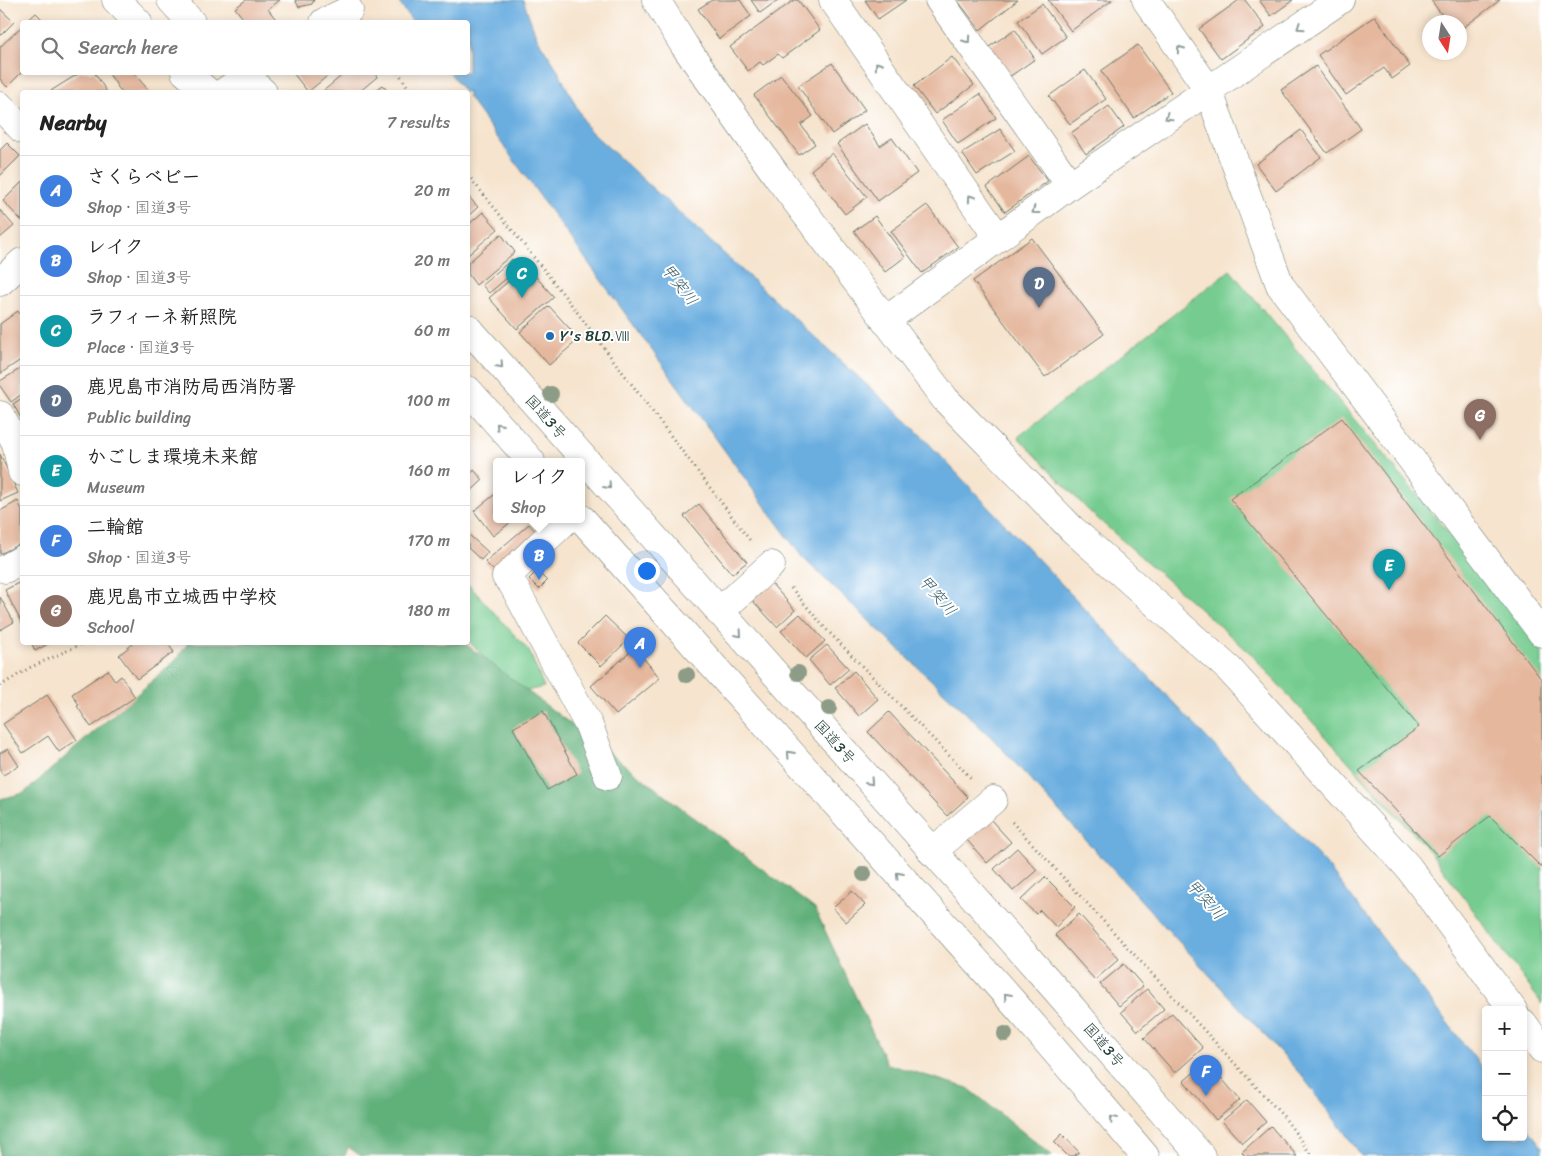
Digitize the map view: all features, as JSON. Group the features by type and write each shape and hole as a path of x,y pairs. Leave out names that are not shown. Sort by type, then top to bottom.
{"main road":[{"path":"116,0 136,20"},
{"path":"171,0 190,20"},
{"path":"656,0 684,45 776,176 945,399 1072,529 1229,669 1408,867 1510,1006"},
{"path":"833,0 998,238"},
{"path":"939,0 1070,185"},
{"path":"1146,0 1208,89 1280,285 1542,633"},
{"path":"885,321 1070,185 1340,0"},
{"path":"328,20 349,10"},
{"path":"188,75 206,90"},
{"path":"228,90 251,79"},
{"path":"0,106 20,128"},
{"path":"0,282 20,264"},
{"name":"国道3号","path":"470,330 583,458"},
{"path":"470,392 528,458"},
{"path":"0,415 16,444 20,463"},
{"name":"国道3号","path":"585,460 1050,983 1201,1156"},
{"path":"585,522 1019,1009 1145,1156"},
{"path":"563,523 506,577 512,583 589,726 608,776"},
{"path":"719,612 771,565"},
{"path":"932,852 993,800"},
{"path":"1527,1028 1542,1049"}],"path":[{"path":"400,75 410,90"},
{"path":"470,178 564,295 713,492 771,565 824,627 993,800 1284,1118 1312,1156"},
{"path":"0,686 30,668 80,645"}],"green space":[{"path":"1230,270 1542,645 1542,1004 1432,854 1250,653 1088,510 1018,437"},
{"path":"470,586 529,651 544,687 517,693 470,642"},
{"path":"187,645 467,645 815,909 887,1064 968,1088 1053,1156 361,1156 348,1147 345,1156 0,1156 0,799 24,793 176,660"}],"water":[{"name":"甲突川","path":"397,0 523,0 537,38 556,67 588,129 915,429 1325,863 1482,1068 1482,1141 1527,1141 1527,1127 1542,1147 1542,1156 1362,1156 1302,1076 994,740 802,557 470,100 470,90 463,90 451,75 470,75 470,20 412,20"}],"building":[{"path":"246,0 280,0 268,9 276,20 244,20 235,8"},
{"path":"295,0 314,0 312,4 299,7"},
{"path":"712,0 740,0 751,16 719,39 698,9"},
{"path":"751,0 778,0 760,13"},
{"path":"794,0 798,0 820,30 782,58 778,54 763,65 760,62 748,71 730,47"},
{"path":"865,0 906,0 878,19"},
{"path":"1018,0 980,30 958,1"},
{"path":"1048,0 1112,0 1071,31"},
{"path":"1239,0 1245,0 1265,27 1221,59 1199,29"},
{"path":"1259,0 1293,0 1271,16"},
{"path":"1431,0 1500,0 1467,25 1467,15 1442,15"},
{"path":"1042,4 1066,37 1042,54 1018,21"},
{"path":"0,9 14,22 0,36"},
{"path":"36,13 43,20 28,20"},
{"path":"1375,16 1410,66 1392,79 1384,68 1346,95 1318,55"},
{"path":"20,28 20,74 7,87 0,79 0,47"},
{"path":"1015,29 1035,59 1009,77 989,47"},
{"path":"1138,45 1171,92 1134,118 1101,71"},
{"path":"952,57 974,85 935,114 914,86"},
{"path":"832,63 865,110 832,134 798,86"},
{"path":"1316,66 1361,129 1327,153 1281,90"},
{"path":"1085,70 1106,99 1070,124 1049,96"},
{"path":"76,75 96,75 106,90 52,90"},
{"path":"110,75 136,75 148,90 120,90"},
{"path":"295,75 328,75 310,90 306,90"},
{"path":"342,75 376,75 377,77 361,90 324,90"},
{"path":"781,75 813,116 801,125 815,144 799,155 754,95"},
{"path":"382,85 387,90 376,90"},
{"path":"980,94 996,118 958,144 942,120"},
{"path":"1109,106 1124,127 1086,154 1071,133"},
{"path":"865,124 880,146 892,138 917,173 878,201 837,144"},
{"path":"1000,129 1015,151 977,175 962,153"},
{"path":"1301,130 1321,157 1276,191 1256,164"},
{"path":"7,143 20,156 0,176 0,150"},
{"path":"832,153 867,197 845,214 811,170"},
{"path":"1029,156 1048,181 1005,212 987,187"},
{"path":"20,184 20,219 3,201"},
{"path":"470,198 478,207 470,214"},
{"path":"927,205 958,247 922,273 891,231"},
{"path":"0,210 14,226 0,238"},
{"path":"483,212 498,229 470,253 470,223"},
{"path":"875,216 905,257 885,272 854,231"},
{"path":"501,234 515,252 476,285 470,277 470,261"},
{"path":"1032,238 1104,334 1045,377 973,281"},
{"path":"512,259 520,267 489,293 482,285"},
{"path":"526,266 554,297 517,329 489,298"},
{"name":"Y's BLD.Ⅷ","path":"549,306 579,339 549,365 520,332"},
{"path":"18,311 20,314 20,360 0,374 0,324"},
{"path":"20,369 20,395 11,402 0,386 0,381"},
{"path":"20,399 20,416 13,404"},
{"path":"1342,418 1542,680 1542,868 1490,816 1438,856 1359,771 1419,727 1230,499"},
{"path":"0,454 18,493 0,501"},
{"path":"474,470 483,480 470,492 470,475"},
{"path":"493,496 493,523 510,523 493,536 474,511"},
{"path":"18,501 20,506 20,544 0,554 0,511"},
{"path":"699,504 747,562 732,574 684,516"},
{"path":"529,524 538,534 494,571 485,562"},
{"path":"470,536 488,552 481,560 470,550"},
{"path":"537,571 547,581 539,589 529,579"},
{"path":"20,582 20,620 5,590"},
{"path":"771,583 795,610 777,627 752,600"},
{"path":"0,597 14,622 0,630"},
{"path":"800,614 825,641 806,658 781,631"},
{"path":"605,616 629,639 601,666 578,643"},
{"path":"32,645 46,645 35,651"},
{"path":"131,645 168,645 174,652 137,679 119,655"},
{"path":"827,645 849,669 830,685 809,660"},
{"path":"635,648 660,678 616,715 591,686"},
{"path":"108,670 115,681 121,676 135,697 91,727 77,706 79,705 72,694"},
{"path":"854,671 878,699 859,716 835,688"},
{"path":"47,695 77,740 59,752 48,736 23,753 3,724"},
{"path":"543,711 577,774 547,790 513,728"},
{"path":"889,712 968,797 947,816 868,732"},
{"path":"8,749 19,766 3,775 0,771 0,753"},
{"path":"991,820 1011,842 987,863 967,840"},
{"path":"1017,848 1037,870 1013,891 994,869"},
{"path":"1045,877 1075,907 1056,927 1040,910 1036,914 1021,900"},
{"path":"852,891 865,905 846,922 833,908"},
{"path":"1079,914 1119,959 1095,980 1055,935"},
{"path":"1124,964 1143,986 1119,1006 1100,984"},
{"path":"1147,989 1164,1009 1138,1031 1121,1012"},
{"path":"1172,1013 1203,1048 1175,1073 1144,1038"},
{"path":"1207,1061 1240,1100 1216,1120 1184,1081"},
{"path":"1247,1100 1266,1122 1242,1143 1222,1121"},
{"path":"1271,1126 1297,1156 1245,1156 1242,1152"},
{"path":"1062,1134 1079,1152 1074,1156 1068,1156 1054,1142"}],"place":[{"name":"ラフィーネ新照院","path":"522,298"},
{"name":"鹿児島市消防局西消防署","path":"1039,308"},
{"name":"Y's BLD.Ⅷ","path":"550,336"},
{"name":"鹿児島市立城西中学校","path":"1480,440"},
{"name":"レイク","path":"539,580"},
{"name":"かごしま環境未来館","path":"1389,590"},
{"name":"さくらベビー","path":"640,668"},
{"name":"二輪館","path":"1206,1096"}]}
